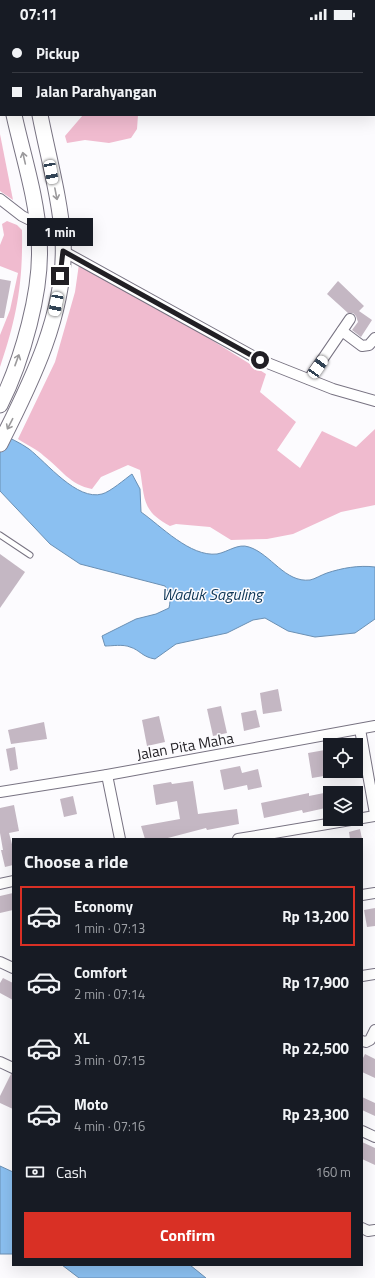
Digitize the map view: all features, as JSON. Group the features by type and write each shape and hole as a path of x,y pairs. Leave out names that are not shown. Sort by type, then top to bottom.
{"main road":[{"path":"2,401 27,332 36,296 40,241 38,224 14,116"},
{"path":"0,444 32,379 53,319 59,288 63,246 59,212 40,116"},
{"path":"40,241 63,246"}],"street":[{"path":"0,199 22,216 38,224"},
{"path":"63,246 260,360 333,388 375,401"},
{"path":"309,378 350,319"},
{"path":"342,331 362,346 369,345 375,338"},
{"name":"Jalan Pita Maha","path":"0,792 107,775 375,726"},
{"path":"244,838 375,815 360,729"},
{"path":"107,775 120,838"},
{"path":"0,884 12,881"},
{"path":"363,895 375,893"},
{"path":"1,962 12,960"},
{"path":"1,962 12,968"},
{"path":"363,976 375,974"},
{"path":"363,1041 366,1042 370,1040 375,1030"},
{"path":"0,1062 12,1068"},
{"path":"363,1131 375,1137"}],"lane":[{"path":"0,535 30,555"}],"shaded area":[{"path":"82,116 138,116 137,129 131,138 109,143 85,140 67,143 65,136"},
{"path":"0,134 13,200 0,191"},
{"path":"7,221 17,225 22,230 22,249 18,300 11,332 0,367 0,335 10,310 18,273 0,266 0,245 4,235 2,224"},
{"path":"79,264 202,334 266,374 260,392 296,422 277,450 300,468 322,431 356,447 375,429 375,505 341,512 293,534 267,539 231,540 210,527 176,524 170,526 161,521 154,515 146,504 140,470 128,465 101,477 92,489 84,487 66,476 35,449 18,439 55,362 75,292"}],"water":[{"name":"Waduk Saguling","path":"0,433 29,449 73,487 92,495 105,493 132,474 140,489 141,512 186,546 197,551 207,554 217,554 241,546 249,547 257,551 286,573 301,580 314,579 327,573 345,568 363,566 375,567 375,619 355,633 315,637 288,631 265,618 253,620 227,633 176,644 155,659 147,657 127,646 105,646 102,636 136,619 156,614 169,608 170,597 168,592 165,586 80,564 50,544 0,491"},
{"path":"0,1166 12,1172 12,1254 0,1254"},
{"path":"63,1266 191,1266 206,1278 79,1278"}],"building":[{"path":"0,279 11,281 4,318 0,318"},
{"path":"338,281 364,306 359,311 372,320 361,337 352,330 358,322 356,316 353,313 348,313 327,294"},
{"path":"0,554 25,572 0,608"},
{"path":"278,689 282,711 263,714 260,693"},
{"path":"221,706 227,733 213,736 207,709"},
{"path":"256,710 260,727 244,731 241,713"},
{"path":"159,716 165,742 147,746 142,720"},
{"path":"44,722 47,739 11,744 8,730"},
{"path":"15,747 18,769 10,771 6,749"},
{"path":"323,750 323,776 312,778 308,753"},
{"path":"240,766 242,773 258,769 262,787 248,790 247,785 224,790 220,770"},
{"path":"193,781 198,814 237,809 239,824 207,830 206,828 168,838 145,838 141,826 180,819 177,801 156,805 153,785 171,782 172,784"},
{"path":"309,793 309,796 323,793 323,809 303,813 302,810 264,818 261,803"},
{"path":"73,796 77,814 64,817 60,799"},
{"path":"14,805 19,831 9,833 12,844 12,865 5,867 1,850 3,850 0,833 0,808"},
{"path":"360,829 362,838 350,838 349,832"},
{"path":"12,893 12,910 0,913 0,896"},
{"path":"375,908 375,926 367,927 364,910"},
{"path":"3,978 12,982 12,999 0,993 0,983"},
{"path":"365,1054 375,1059 375,1078 363,1072 363,1058"},
{"path":"12,1074 12,1109 0,1103 0,1096"},
{"path":"363,1097 375,1103 375,1116 363,1110"},
{"path":"363,1142 375,1148 375,1165 363,1159"}],"route":[{"path":"60,276 63,251 260,360"}]}
